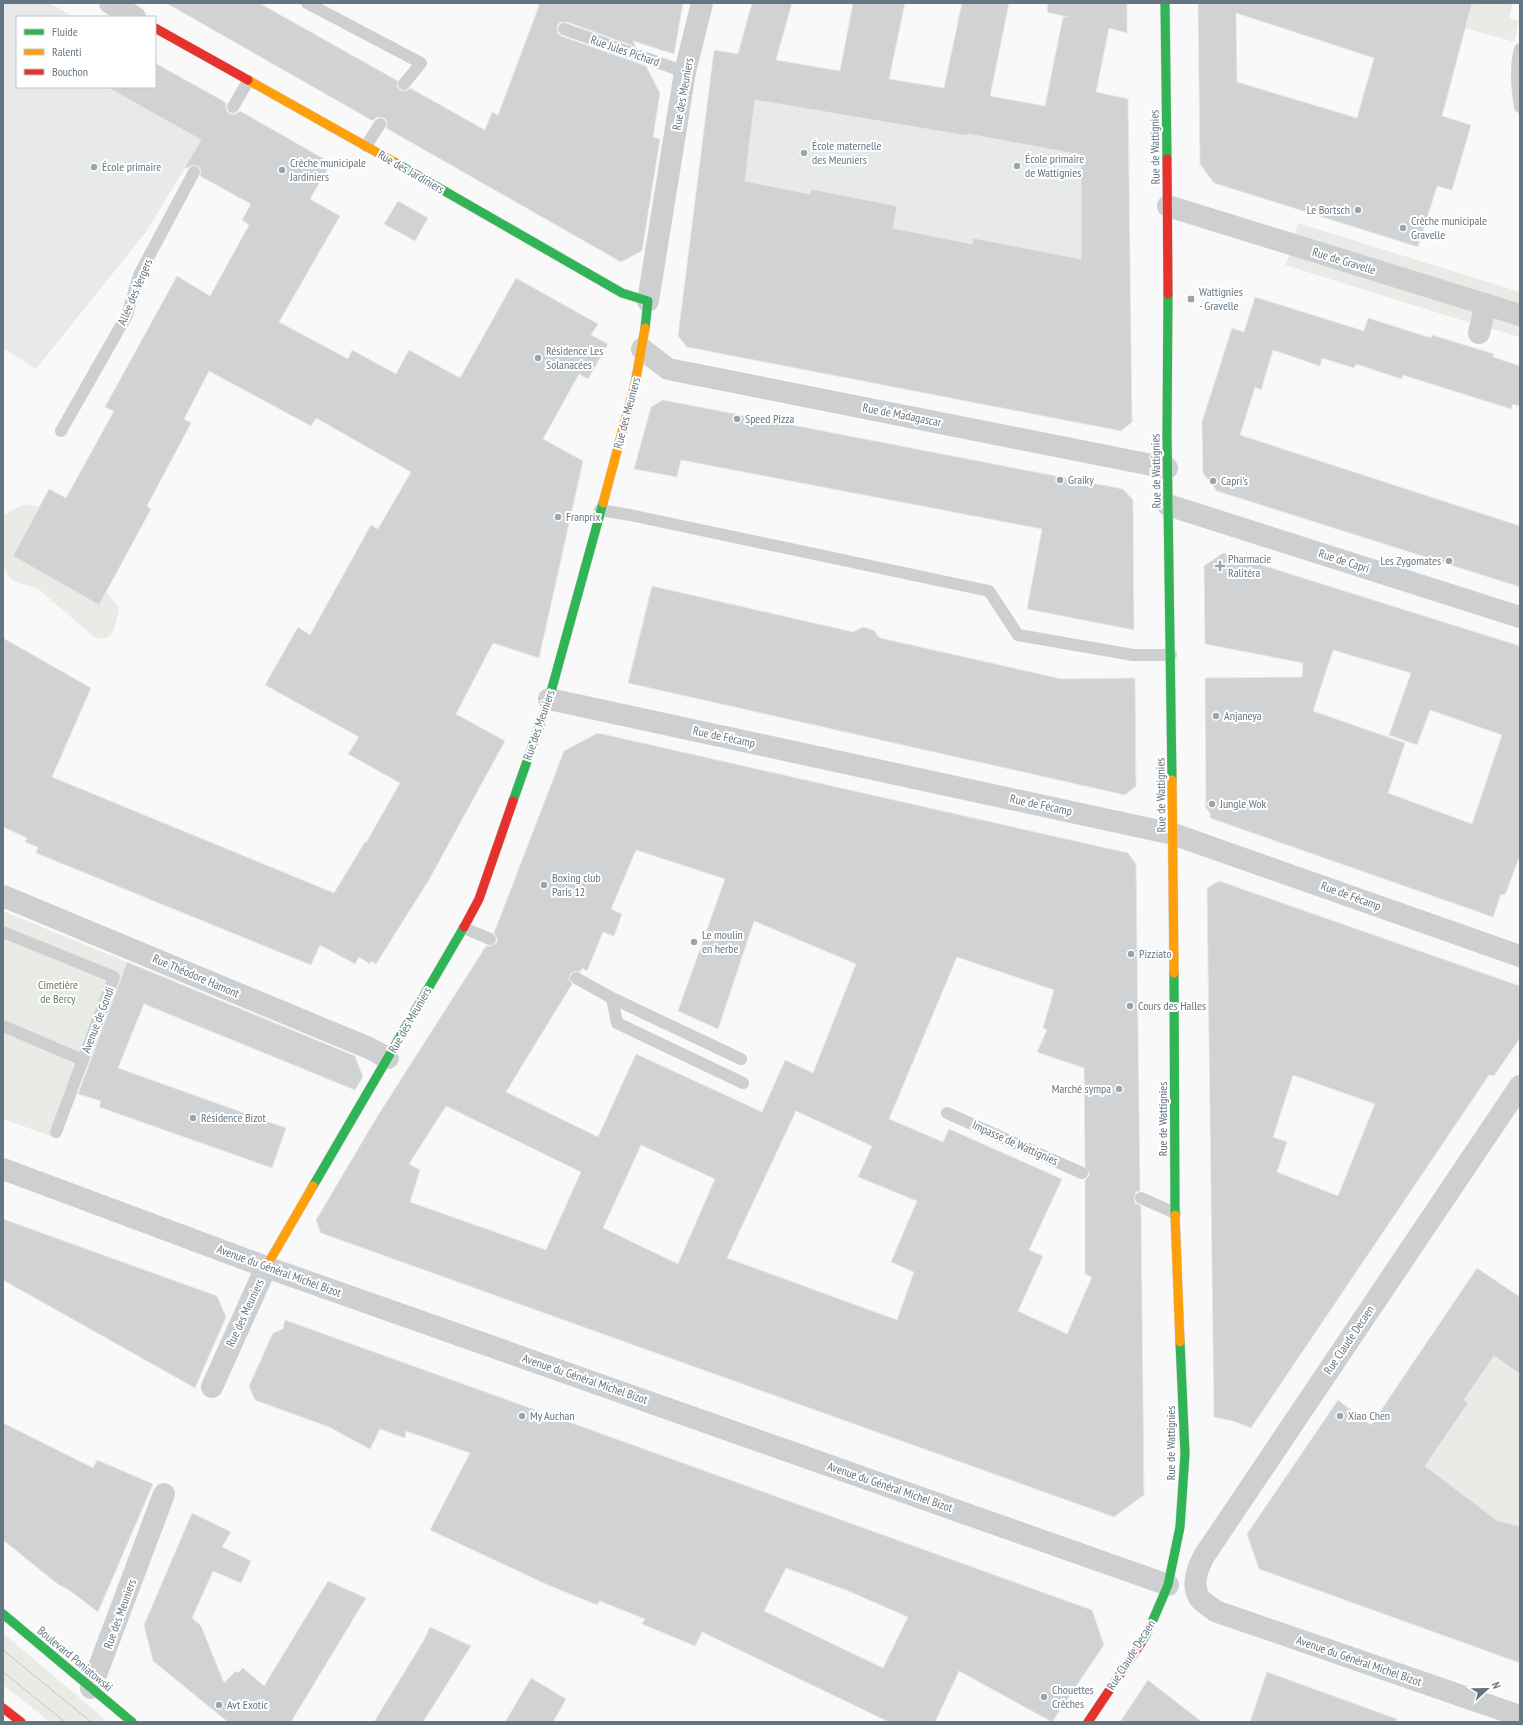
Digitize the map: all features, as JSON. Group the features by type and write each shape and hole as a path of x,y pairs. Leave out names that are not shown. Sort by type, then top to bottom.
{"street":[{"path":"110,3 133,16"},
{"name":"Rue des Meuniers","path":"212,1387 266,1267 464,928 479,899 549,699 635,384 642,350 648,301 685,72 702,3"},
{"name":"Rue de Wattignies","path":"1165,3 1168,206 1168,505 1173,834 1175,1213 1185,1454 1180,1527 1168,1586"},
{"name":"Rue des Jardiniers","path":"156,29 622,292 648,301"},
{"name":"Rue de Gravelle","path":"1168,206 1520,315"},
{"path":"1479,333 1486,304"},
{"name":"Rue de Madagascar","path":"642,350 668,369 1168,468"},
{"name":"Rue de Capri","path":"1168,505 1520,617"},
{"name":"Rue de Fécamp","path":"549,699 1173,834 1520,956"},
{"name":"Rue Théodore Hamont","path":"3,896 369,1048 388,1058"},
{"name":"Rue Claude Decaen","path":"1201,1600 1195,1589 1198,1566 1204,1556 1520,1086"},
{"name":"Avenue du Général Michel Bizot","path":"3,1169 266,1267 1168,1586"},
{"name":"Rue des Meuniers","path":"91,1688 164,1494"},
{"name":"Rue Claude Decaen","path":"1088,1722 1134,1656 1150,1627 1168,1586"},
{"name":"Avenue du Général Michel Bizot","path":"1201,1600 1215,1611 1520,1716"},
{"name":"Boulevard Poniatowski","path":"3,1614 132,1722"},
{"path":"3,1708 21,1722"}],"lane":[{"path":"307,3 421,63 404,84"},
{"name":"Rue Jules Pichard","path":"564,30 685,72"},
{"path":"1520,49 1518,57 1518,94 1520,107"},
{"path":"233,107 248,81"},
{"path":"366,146 380,124"},
{"name":"Allée des Vergers","path":"61,430 127,315 139,276 194,172"},
{"path":"600,510 630,515 989,591 1018,635 1133,655 1171,655"},
{"path":"464,928 490,939"},
{"name":"Avenue de Gondi","path":"3,932 114,977 56,1132"},
{"path":"576,978 612,998 742,1059"},
{"path":"612,998 617,1023 743,1083"},
{"path":"3,1026 83,1060"},
{"name":"Impasse de Wattignies","path":"947,1113 1082,1173"},
{"path":"1141,1198 1175,1213"}],"shaded area":[{"name":"École primaire","path":"3,3 49,3 72,16 16,16 16,88 156,88 156,64 225,102 146,232 36,369 3,348"},
{"path":"714,50 1129,120 1130,297 694,210"}],"green space":[{"path":"1472,3 1513,3 1509,18 1519,21 1514,42 1466,28"},
{"path":"1298,223 1520,292 1520,309 1293,238"},
{"path":"1291,251 1481,309 1477,325 1285,265"},
{"path":"1494,314 1520,322 1520,337 1489,328"},
{"path":"29,504 39,507 13,556 99,605 106,591 119,608 115,627 110,636 100,638 93,636 37,588 20,584 10,578 3,567 3,515 18,507"},
{"name":"Cimetière de Bercy","path":"3,911 127,962 59,1139 3,1119"},
{"path":"1494,1356 1520,1374 1520,1537 1421,1463 1436,1449 1468,1403 1464,1400"},
{"path":"3,1633 108,1722 50,1722 3,1685"}],"building":[{"path":"166,3 259,3 398,81 397,86 400,90 406,91 410,88 485,130 492,112 498,115 540,3 683,3 674,54 633,41 636,47 567,22 559,23 557,27 558,34 561,36 646,66 660,93 653,137 660,139 642,251 621,262 386,128 387,121 384,118 377,117 373,121"},
{"path":"752,3 792,3 776,60 840,71 853,3 905,3 889,79 944,88 962,3 1009,3 990,96 1045,106 1063,17 1068,17 1047,12 1048,3 1127,3 1127,33 1109,28 1096,92 1128,99 1132,422 1121,431 687,347 678,336 714,50 738,54","holes":["755,100 968,136 968,134 1081,155 1081,259 973,238 972,244 893,228 897,206 811,189 810,194 745,181"]},
{"path":"1198,3 1472,3 1442,116 1471,125 1452,190 1437,186 1418,247 1214,183 1200,164","holes":["1236,13 1374,58 1357,118 1237,82"]},
{"path":"156,64 225,102 226,110 230,114 236,114 240,111 331,163 310,199 340,216 279,322 348,359 352,350 396,374 409,350 460,378 516,278 598,324 591,335 608,344 588,379 579,374 543,439 583,461 539,658 493,643 456,714 505,741 430,878 376,964 371,961 370,964 359,957 355,964 320,945 311,965 36,853 38,847 25,842 27,838 3,827 3,638 91,688 52,777 334,893 365,842 366,843 400,783 348,754 359,737 265,685 298,627 310,635 371,525 378,529 411,472 316,418 311,426 209,371 184,419 191,423 147,506 151,509 99,605 13,556 49,489 66,498 114,411 105,407 177,276 210,296 249,225 242,220 251,204 200,176 201,171 198,166 193,165 187,168 185,167 201,140 109,88 156,88"},
{"path":"398,201 428,218 415,241 384,224"},
{"path":"1255,297 1364,331 1368,318 1431,338 1432,335 1494,354 1493,357 1520,366 1520,406 1513,404 1511,409 1403,375 1402,379 1356,364 1354,368 1322,358 1320,366 1273,350 1261,390 1255,387 1240,435 1520,526 1520,587 1217,491 1203,473 1202,422 1232,328 1244,332"},
{"path":"663,400 1123,489 1133,500 1134,630 1027,609 1042,529 681,460 677,477 634,469 651,407"},
{"path":"1223,553 1520,646 1520,855 1505,895 1501,894 1493,917 1210,818 1210,813 1206,808 1205,678 1302,677 1303,663 1205,644 1204,566","holes":["1333,650 1411,673 1389,735 1417,745 1430,710 1502,735 1472,824 1388,793 1405,743 1313,711"]},
{"path":"652,586 853,632 863,627 873,630 880,638 1062,679 1135,678 1136,786 1125,795 628,683"},
{"path":"598,733 1128,853 1136,864 1140,1191 1136,1192 1134,1198 1135,1203 1141,1206 1144,1495 1114,1517 321,1233 316,1220 377,1117 486,946 491,946 497,942 497,938 494,933 564,751","holes":["636,850 725,879 678,1011 718,1029 754,921 856,964 813,1073 785,1060 762,1112 636,1054 598,1137 506,1092 572,984 569,979 570,974 575,971 580,972 582,968 587,971 603,932 614,936 622,914 611,909","957,957 1054,990 1043,1028 1047,1030 1037,1052 1084,1068 1085,1166 1089,1173 1089,1176 1085,1180 1085,1274 1092,1277 1067,1334 1018,1311 1043,1256 1029,1250 1062,1179 949,1129 943,1142 889,1119","446,1106 581,1172 546,1250 410,1202 420,1170 409,1164","796,1111 872,1146 858,1177 917,1201 891,1262 914,1272 897,1320 727,1258","641,1145 715,1179 678,1264 603,1228"]},
{"path":"1219,881 1520,986 1520,1038 1494,1076 1489,1075 1251,1428 1233,1421 1214,1417 1207,888","holes":["1293,1075 1375,1104 1338,1196 1277,1172 1287,1142 1273,1137"]},
{"path":"127,962 355,1056 363,1077 355,1090 144,1004 118,1068 286,1128 272,1168 99,1107 101,1101 78,1094"},
{"path":"3,1219 217,1296 226,1317 195,1388 3,1280"},
{"path":"1477,1268 1520,1297 1520,1374 1494,1356 1464,1400 1468,1403 1425,1466 1498,1521 1520,1526 1520,1663 1259,1569 1247,1534 1338,1400 1371,1425"},
{"path":"285,1320 1092,1610 1104,1645 1052,1722 959,1671 935,1722 889,1722 702,1632 695,1646 642,1624 645,1619 600,1601 597,1605 548,1585 430,1530 470,1453 406,1431 405,1438 380,1429 370,1449 329,1427 255,1400 249,1386 273,1333 283,1329","holes":["786,1568 846,1590 908,1617 883,1668 764,1611"]},
{"path":"3,1423 93,1468 97,1460 153,1484 98,1612 69,1590 59,1585 3,1540"},
{"path":"192,1513 231,1532 222,1547 251,1561 241,1583 213,1571 192,1618 201,1626 224,1683 236,1671 238,1673 243,1668 264,1686 328,1581 366,1598 291,1722 228,1722 153,1661 144,1625"},
{"path":"430,1627 471,1646 423,1722 374,1722 424,1640"},
{"path":"1267,1672 1397,1719 1396,1722 1250,1722"},
{"path":"531,1678 566,1699 553,1722 505,1722"},
{"path":"1148,1680 1202,1722 1120,1722"}],"tram line":[{"path":"3,1650 91,1722"},
{"path":"3,1672 65,1722"}],"traffic: fast":[{"path":"1165,3 1167,159"},
{"path":"394,162 622,293 648,301 645,328"},
{"path":"1168,294 1167,434 1172,780"},
{"path":"513,801 549,699 603,503"},
{"path":"313,1186 464,927"},
{"path":"1174,973 1175,1215"},
{"path":"1141,1643 1150,1627 1168,1585 1180,1527 1185,1454 1180,1342"},
{"path":"3,1614 132,1722"}],"traffic: slow":[{"path":"248,80 394,162"},
{"path":"603,503 635,384 645,328"},
{"path":"1172,780 1174,973"},
{"path":"266,1267 313,1186"},
{"path":"1175,1215 1180,1342"}],"traffic: jam":[{"path":"156,29 248,80"},
{"path":"1167,159 1168,294"},
{"path":"464,927 479,899 513,801"},
{"path":"1088,1722 1141,1643"},
{"path":"3,1708 21,1722"}],"place":[{"name":"École maternelle des Meuniers","path":"804,153"},
{"name":"École primaire de Wattignies","path":"1017,166"},
{"name":"École primaire","path":"94,167"},
{"name":"Crèche municipale Jardiniers","path":"282,170"},
{"name":"Le Bortsch","path":"1358,210"},
{"name":"Crèche municipale Gravelle","path":"1403,228"},
{"name":"Wattignies - Gravelle","path":"1191,299"},
{"name":"Résidence Les Solanacées","path":"538,358"},
{"name":"Speed Pizza","path":"737,419"},
{"name":"Graiky","path":"1060,480"},
{"name":"Capri's","path":"1213,481"},
{"name":"Franprix","path":"558,517"},
{"name":"Les Zygomates","path":"1449,561"},
{"name":"Pharmacie Ralitéra","path":"1220,566"},
{"name":"Anjaneya","path":"1216,716"},
{"name":"Jungle Wok","path":"1212,804"},
{"name":"Boxing club Paris 12","path":"544,885"},
{"name":"Le moulin en herbe","path":"694,942"},
{"name":"Pizziato","path":"1131,954"},
{"name":"Cours des Halles","path":"1130,1006"},
{"name":"Marché sympa","path":"1119,1089"},
{"name":"Résidence Bizot","path":"193,1118"},
{"name":"My Auchan","path":"522,1416"},
{"name":"Xiao Chen","path":"1340,1416"},
{"name":"Chouettes Crèches","path":"1044,1697"},
{"name":"Avt Exotic","path":"219,1705"}]}
